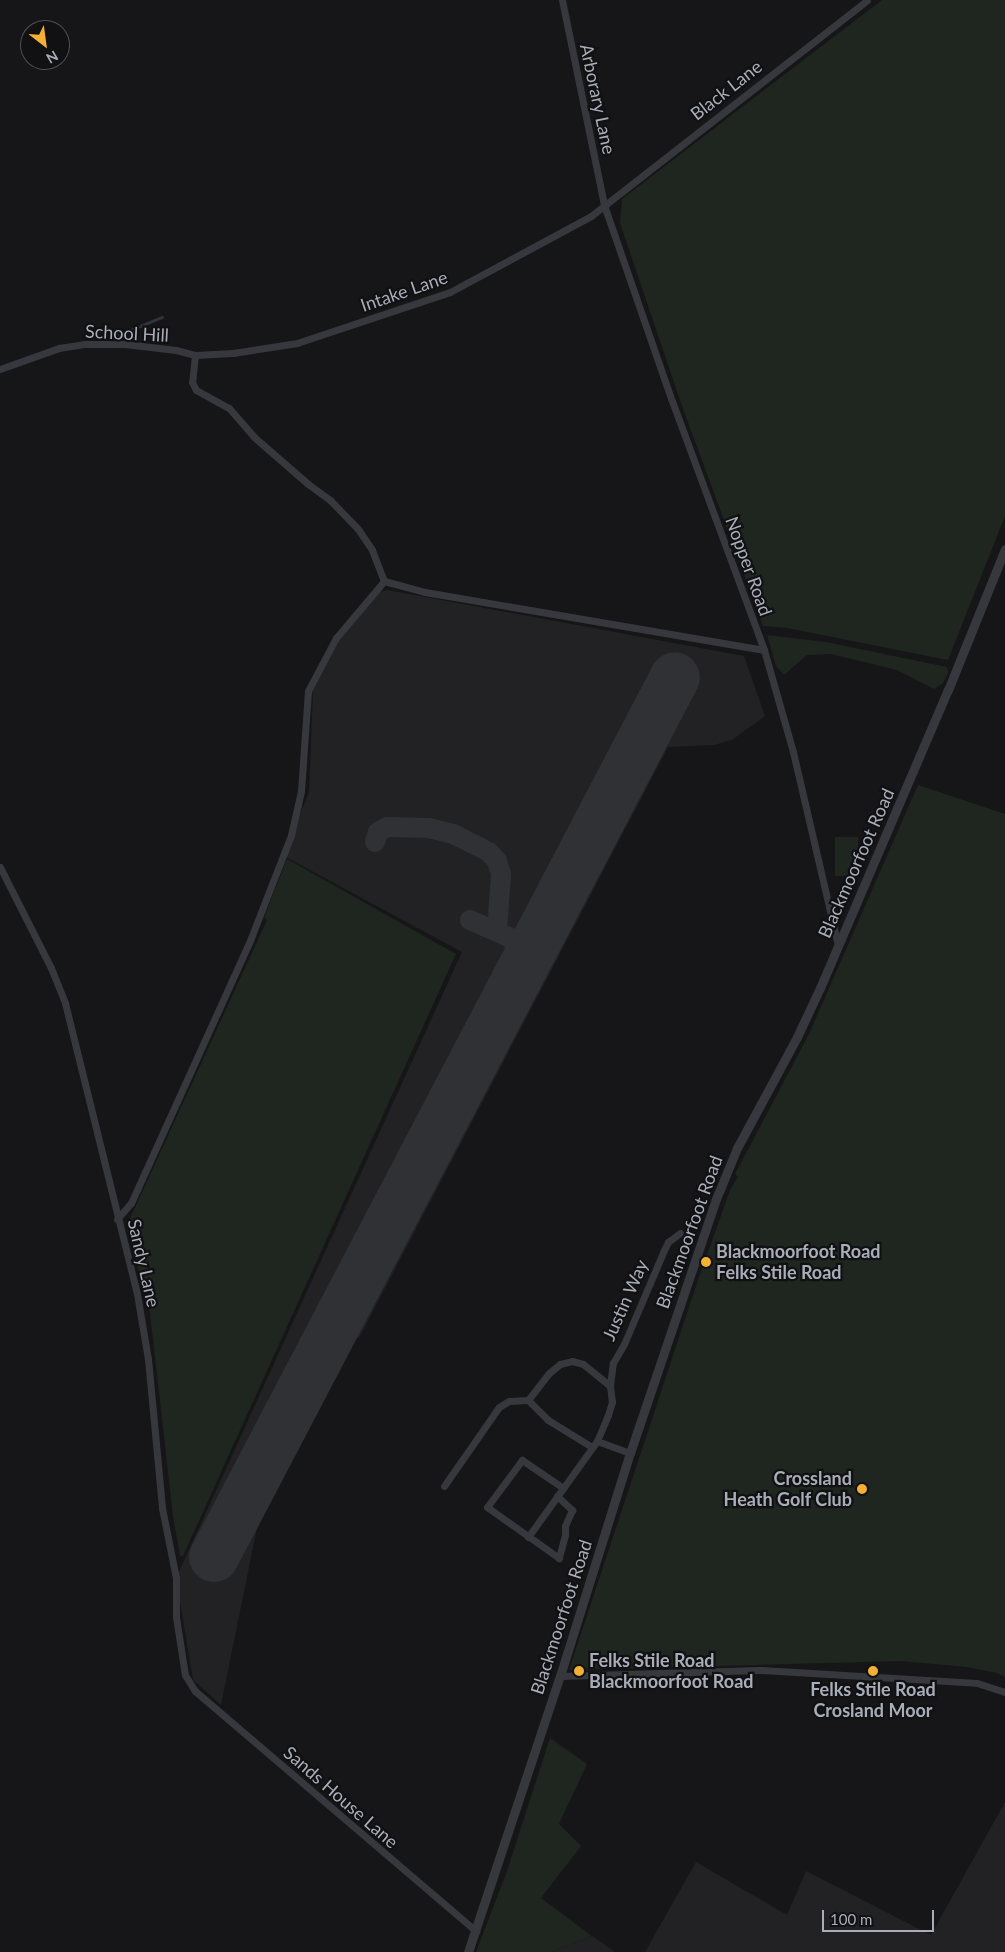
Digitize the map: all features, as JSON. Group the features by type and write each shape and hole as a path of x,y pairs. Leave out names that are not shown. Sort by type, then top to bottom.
{"street":[{"name":"Arborary Lane","path":"562,0 604,204"},
{"name":"Black Lane","path":"604,204 867,0"},
{"name":"Intake Lane","path":"195,355 233,353 297,343 450,292 590,216 604,204"},
{"name":"Nopper Road","path":"604,204 672,401 764,650 792,752 838,946"},
{"name":"School Hill","path":"0,369 59,348 84,344 125,344 176,350 195,355"},
{"path":"195,355 192,382 196,390 229,408 254,437 308,484 330,500 358,529 372,550 384,581"},
{"name":"Blackmoorfoot Road","path":"468,1952 560,1676 630,1453 716,1199 737,1148 804,1024 945,699 1005,549"},
{"path":"384,581 425,592 764,650"},
{"path":"118,1219 131,1203 249,943 291,835 301,790 308,691 336,638 384,581"},
{"name":"Sandy Lane","path":"0,867 51,968 65,1003 137,1294 148,1359 162,1508 176,1578 176,1617 181,1661 189,1684"},
{"name":"Justin Way","path":"610,1386 613,1363 624,1344 664,1250 668,1242 680,1233"},
{"path":"528,1400 549,1373 560,1364 572,1361 583,1364 610,1386 612,1402 594,1444 528,1537"},
{"path":"444,1486 499,1407 509,1401 528,1400 548,1420 594,1444 630,1453"},
{"path":"557,1496 572,1510 565,1526 565,1535 559,1558 487,1507 522,1460 563,1488"},
{"path":"560,1676 760,1670 977,1683 1005,1692"},
{"name":"Sands House Lane","path":"189,1684 215,1709 476,1931"}],"shaded area":[{"path":"882,0 1005,0 1005,516 948,660 787,628 763,626 682,406 620,223 622,199"},
{"path":"387,590 744,656 765,716 732,740 714,745 668,747 360,1336 343,1351 258,1523 221,1705 193,1680 176,1578 462,952 282,855 309,793 313,691 339,641 377,593"},
{"path":"767,635 826,642 947,667 948,673 943,683 934,689 897,670 831,654 807,655 784,675 776,666"},
{"path":"918,785 1005,814 1005,1677 997,1673 967,1667 901,1661 569,1670 697,1283 730,1190 738,1177 735,1174 809,1034"},
{"path":"835,837 858,837 858,876 835,876"},
{"path":"287,859 456,954 183,1556 180,1556 173,1516 150,1313 127,1225 267,920 264,918"},
{"path":"550,1738 587,1764 559,1824 581,1846 541,1898 592,1936 551,1952 476,1952 506,1874"},
{"path":"1005,1802 1005,1952 645,1952 696,1862 787,1915 806,1871 931,1935"},
{"path":"592,1936 615,1952 551,1952"}],"waterway":[{"path":"111,338 162,317"}],"taxiway":[{"path":"375,842 378,832 387,827 429,828 453,834 489,852 497,861 501,874 497,931"},
{"path":"470,920 511,938 516,948 514,981"}],"runway":[{"path":"214,1557 675,677"}],"place":[{"name":"Blackmoorfoot Road Felks Stile Road","path":"706,1262"},
{"name":"Crossland Heath Golf Club","path":"862,1489"},
{"name":"Felks Stile Road Blackmoorfoot Road","path":"579,1671"},
{"name":"Felks Stile Road Crosland Moor","path":"873,1671"}]}
